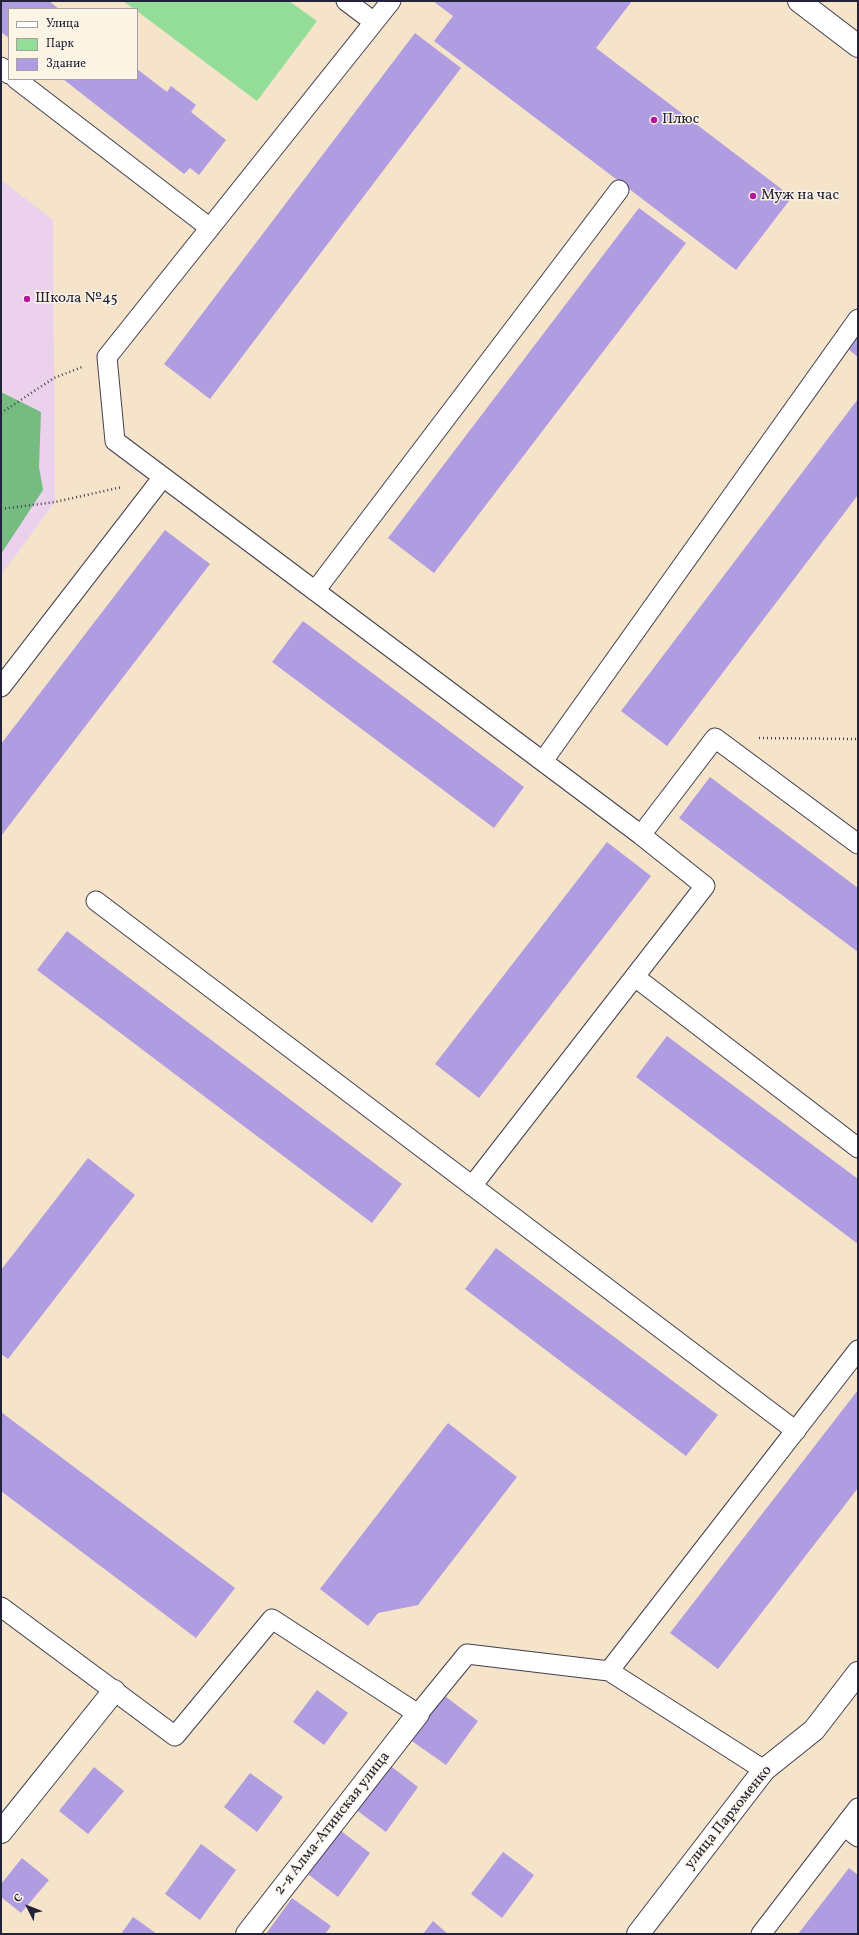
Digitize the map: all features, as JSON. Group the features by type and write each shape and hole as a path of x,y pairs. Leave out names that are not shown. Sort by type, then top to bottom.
{"street":[{"path":"799,1 858,46"},
{"name":"улица Пархоменко","path":"638,1934 764,1770 814,1730 857,1677"},
{"path":"1,1832 114,1691"},
{"name":"2-я Алма-Атинская улица","path":"248,1934 418,1714"}],"lane":[{"path":"346,1 374,22"},
{"path":"391,1 107,357 115,441 543,761 641,835 705,886 472,1186"},
{"path":"17,80 210,228"},
{"path":"315,591 619,190"},
{"path":"543,761 858,319"},
{"path":"1,687 162,477"},
{"path":"641,835 715,738 858,844"},
{"path":"96,901 796,1431"},
{"path":"635,977 858,1148"},
{"path":"609,1671 858,1350"},
{"path":"1,1607 175,1736 272,1619 418,1714 467,1654 609,1671 764,1770"},
{"path":"761,1934 851,1831 858,1808"}],"path":[{"path":"1,413 54,378 107,357"},
{"path":"1,509 55,502 162,477"},
{"path":"715,738 856,739 858,735"}],"shaded area":[{"name":"Школа №45","path":"1,180 53,220 55,502 1,575"}],"green space":[{"path":"123,1 289,1 317,21 257,101 138,12 138,8 133,8"},
{"path":"1,392 41,412 39,467 43,490 1,554"}],"building":[{"path":"1,1 49,1 58,8 8,8 8,37 1,32"},
{"path":"433,1 632,1 596,48 792,197 736,270 434,41 453,16"},
{"path":"415,33 461,68 210,399 164,364"},
{"path":"138,70 167,92 171,86 196,105 191,112 226,140 199,175 190,168 184,174 64,80 138,80"},
{"path":"639,208 686,243 434,573 388,538"},
{"path":"858,336 858,357 848,349"},
{"path":"858,399 858,495 667,746 621,711"},
{"path":"165,530 210,564 1,836 1,744"},
{"path":"303,621 524,787 494,828 272,662"},
{"path":"710,777 858,888 858,952 679,818"},
{"path":"607,842 651,876 479,1098 435,1064"},
{"path":"67,931 402,1184 372,1223 37,970"},
{"path":"667,1036 858,1179 858,1244 636,1077"},
{"path":"88,1158 135,1195 8,1359 1,1354 1,1270"},
{"path":"496,1248 718,1415 686,1456 465,1289"},
{"path":"858,1390 858,1488 718,1669 670,1633"},
{"path":"1,1412 235,1588 196,1638 1,1491"},
{"path":"448,1423 517,1477 418,1605 378,1613 368,1626 320,1589"},
{"path":"317,1690 348,1713 324,1745 293,1722"},
{"path":"442,1694 478,1721 446,1765 409,1739"},
{"path":"388,1764 418,1787 386,1832 355,1809"},
{"path":"94,1767 124,1791 88,1834 59,1811"},
{"path":"250,1773 283,1797 257,1832 224,1807"},
{"path":"337,1828 370,1853 338,1897 305,1872"},
{"path":"201,1844 236,1870 200,1920 165,1894"},
{"path":"503,1852 534,1875 502,1918 471,1894"},
{"path":"22,1858 49,1880 21,1913 1,1897 1,1884"},
{"path":"849,1868 858,1875 858,1934 798,1934"},
{"path":"292,1898 331,1926 325,1934 266,1934"},
{"path":"133,1917 157,1934 121,1934"},
{"path":"433,1921 448,1934 423,1934"}],"place":[{"name":"Плюс","path":"654,120"},
{"name":"Муж на час","path":"753,196"},
{"name":"Школа №45","path":"27,299"}]}
